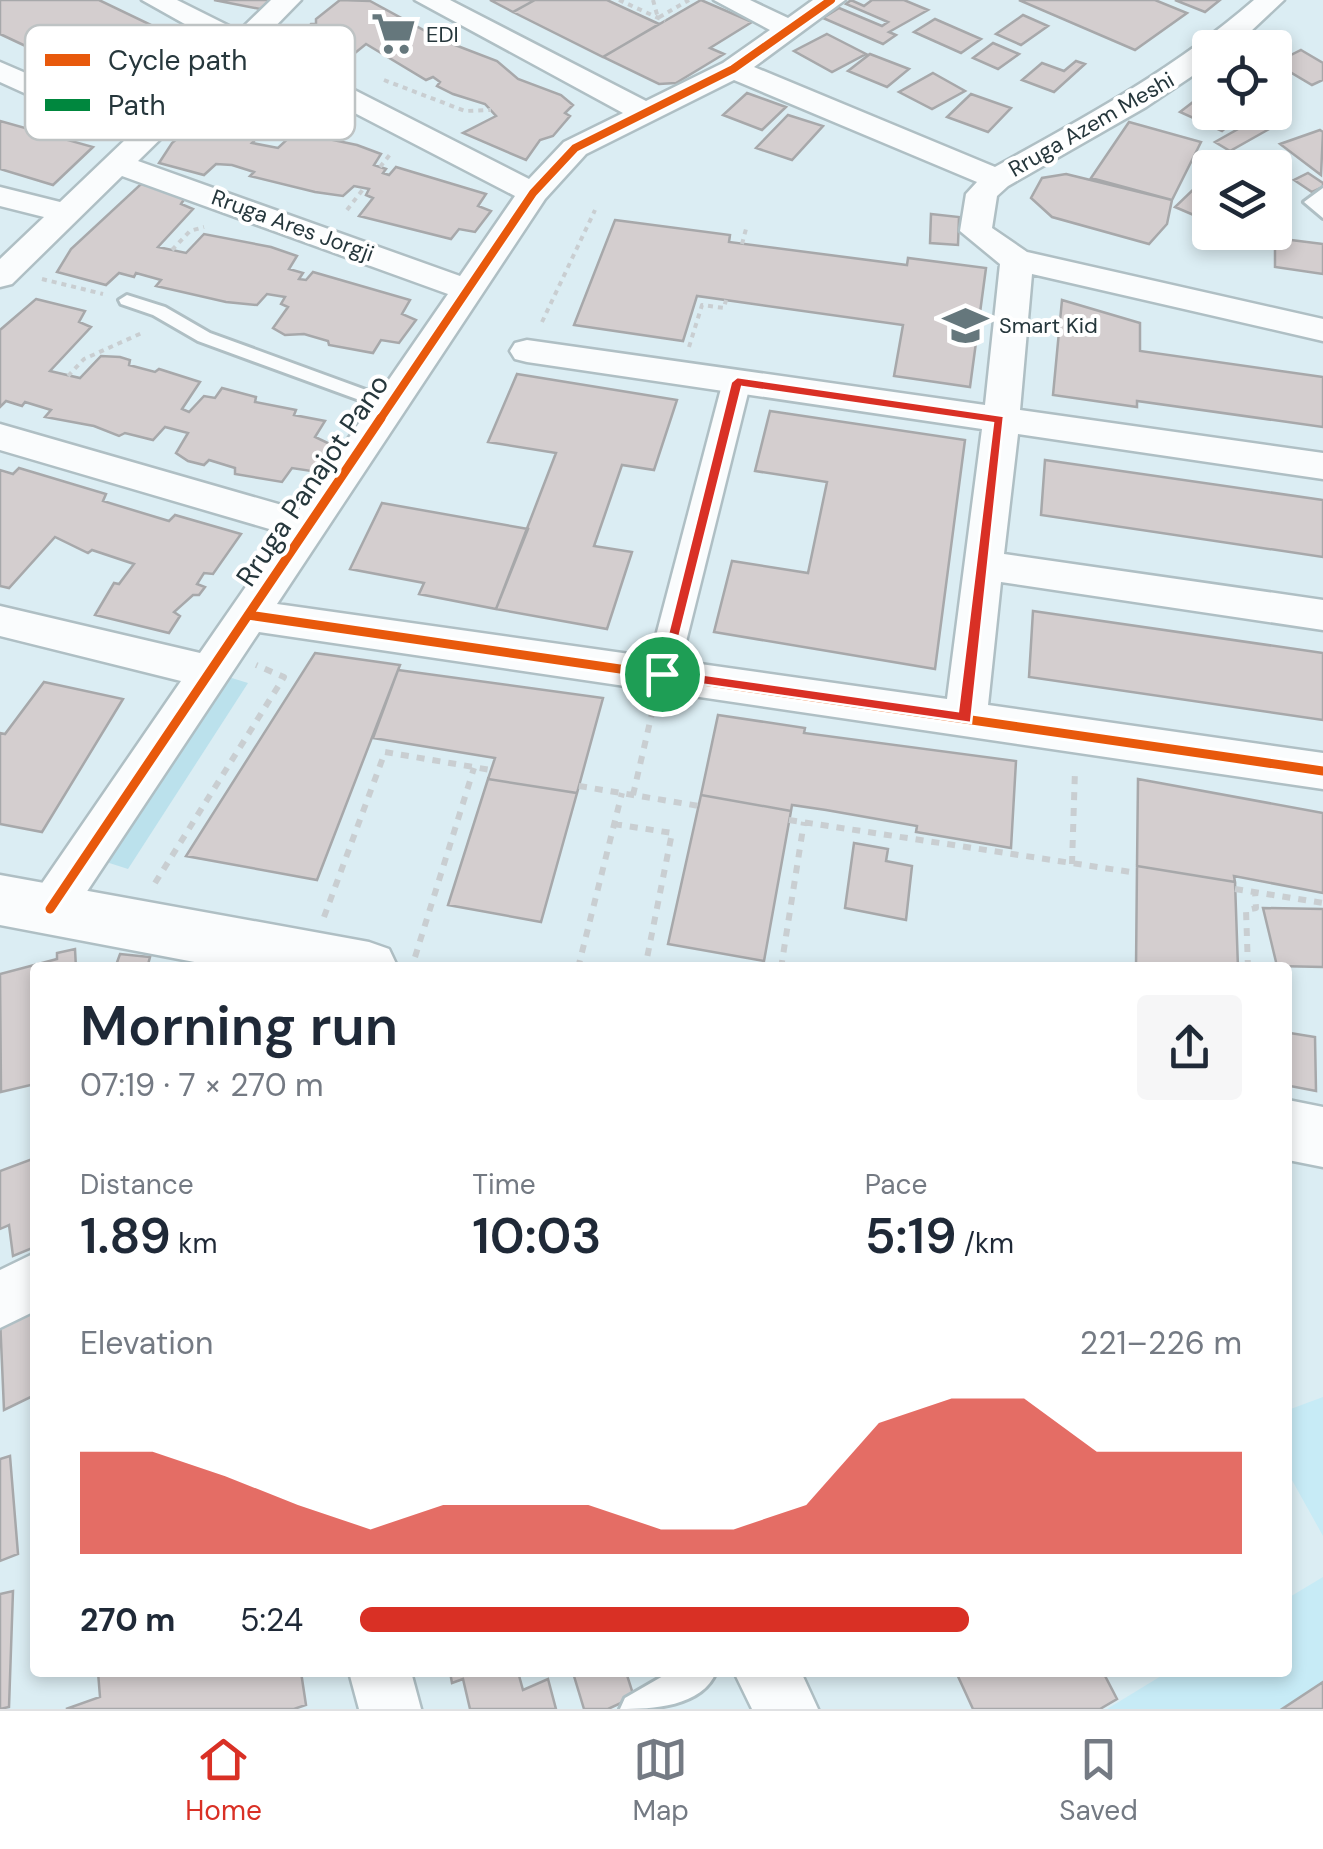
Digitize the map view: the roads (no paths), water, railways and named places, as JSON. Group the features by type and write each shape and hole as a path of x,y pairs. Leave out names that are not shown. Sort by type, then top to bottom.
{"main road":[{"path":"25,904 206,952 310,956 340,962"},
{"path":"1292,1131 1323,1137"}],"street":[{"path":"156,0 205,25"},
{"path":"261,25 287,0"},
{"path":"429,0 646,114"},
{"path":"728,0 787,28"},
{"name":"Rruga Panajot Pano","path":"25,904 209,672 533,193 576,148 733,69 831,0"},
{"name":"Rruga Azem Meshi","path":"1236,30 1270,0"},
{"name":"Rruga Azem Meshi","path":"1016,260 976,231 982,194 997,179 1136,101 1192,64"},
{"path":"733,69 997,179"},
{"path":"0,70 25,81"},
{"path":"355,102 533,193"},
{"path":"3,274 141,140"},
{"name":"Rruga Ares Jorgji","path":"116,164 468,290"},
{"path":"0,196 66,213"},
{"path":"965,718 1016,260 1323,330"},
{"path":"528,351 1323,466"},
{"path":"658,689 737,382"},
{"path":"0,438 308,526"},
{"path":"983,565 1323,615"},
{"path":"248,614 658,689 965,718 1323,771"},
{"path":"0,621 209,672"},
{"path":"0,1301 30,1283"},
{"path":"381,1677 390,1709"},
{"path":"768,1677 787,1709"}],"lane":[{"path":"1323,193 1312,202 1323,213"},
{"path":"127,300 204,337 390,405"},
{"path":"636,1709 692,1677"}],"place":[{"name":"EDI","path":"393,34"},
{"name":"Smart Kid","path":"966,325"}]}
